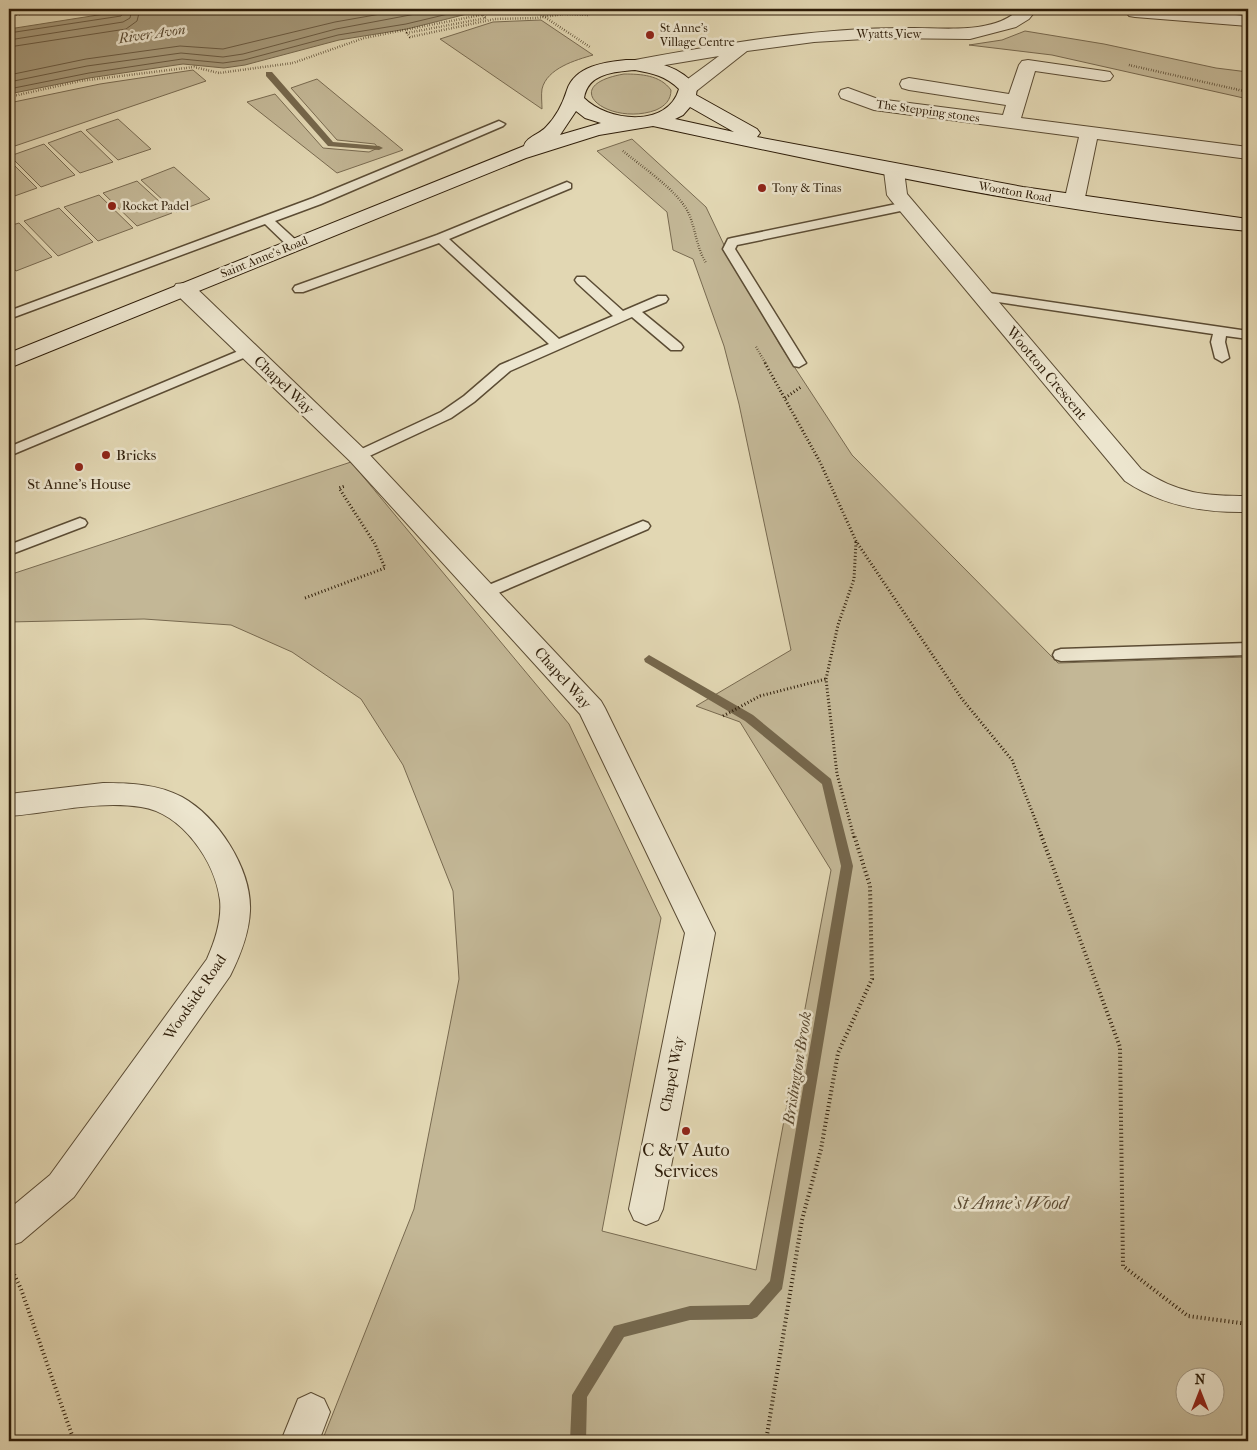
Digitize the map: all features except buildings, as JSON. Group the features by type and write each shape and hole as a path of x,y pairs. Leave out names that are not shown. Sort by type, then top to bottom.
{"street":[{"name":"Wyatts View","path":"635,65 743,46 833,36 880,33 970,34 1010,23 1023,15 1028,9"},
{"path":"1135,12 1248,20"},
{"path":"688,93 743,46"},
{"path":"1010,122 1028,64 1104,76"},
{"name":"Saint Anne's Road","path":"519,154 552,131 575,99 579,83 586,77 617,66 635,65"},
{"name":"Wootton Road","path":"635,65 669,72 682,80 688,93 722,119 784,148"},
{"name":"The Stepping stones","path":"909,84 1017,101"},
{"name":"Saint Anne's Road","path":"9,361 519,154 595,130 669,116 682,108 688,93"},
{"name":"The Stepping stones","path":"848,94 874,104 1089,133 1174,153 1248,153"},
{"name":"Wootton Road","path":"575,99 590,114 606,120 642,122 784,148 894,172 1074,202 1150,214 1248,225"},
{"path":"1074,202 1089,133"},
{"name":"Wootton Crescent","path":"894,172 897,194 906,206 1133,475 1157,491 1189,502 1248,504"},
{"name":"Chapel Way","path":"184,289 366,465 591,708 700,933 646,1209"},
{"name":"Woodside Road","path":"9,805 124,793 158,799 187,816 207,837 226,869 234,900 231,942 219,966 62,1186 9,1230"}],"lane":[{"path":"9,315 317,201 499,124"},
{"path":"299,290 441,238 567,186"},
{"path":"799,363 729,249 732,242 906,206"},
{"path":"266,219 294,245"},
{"path":"441,238 558,344"},
{"path":"581,280 676,347"},
{"path":"982,296 1219,336 1248,335"},
{"path":"366,465 469,399 505,368 662,299"},
{"path":"1203,342 1219,336"},
{"path":"1219,336 1222,358"},
{"path":"9,452 248,351"},
{"path":"9,550 80,523"},
{"path":"484,593 643,526"},
{"path":"1061,655 1248,649"}],"path":[{"path":"9,16 49,9"},
{"path":"475,9 486,18 407,33 410,37 495,19 544,17 564,14 590,15"},
{"path":"9,97 80,80 194,67 218,73 293,63 364,38 491,13 544,9"},
{"path":"536,11 617,66"},
{"path":"595,130 639,164 688,210 697,249 711,270"},
{"path":"755,346 820,462 856,541 962,699 1012,760 1120,1047 1123,1266 1188,1316 1248,1324"},
{"path":"785,398 804,385"},
{"path":"305,598 385,568 376,544 339,488 366,465"},
{"path":"766,1441 802,1220 821,1149 838,1053 872,979 870,886 856,844 837,774 826,679 838,625 854,579 856,541"},
{"path":"723,716 742,702 772,691 826,679"},
{"path":"9,1263 21,1289 74,1441"}],"green space":[{"path":"541,20 593,55 563,66 550,76 542,89 542,109 440,39 493,22"},
{"path":"1025,31 1104,44 1216,68 1248,72 1248,99 1052,55 969,45 1002,40"},
{"path":"193,70 206,81 9,148 9,103 100,84"},
{"path":"624,74 656,78 671,90 669,100 665,105 656,110 639,114 622,113 607,109 597,103 592,95 593,87 604,80"},
{"path":"317,79 403,150 337,173 247,102 275,94 323,148 369,152 378,148 375,144 337,140 291,88"},
{"path":"118,119 151,149 118,160 86,130"},
{"path":"81,131 113,162 80,173 48,143"},
{"name":"St Anne's Wood","path":"632,139 706,207 725,247 780,345 852,455 1058,663 1248,657 1248,1441 322,1441 414,1209 459,979 453,891 403,765 361,699 292,652 231,625 144,619 9,622 9,575 351,462 569,724 661,918 602,1231 756,1270 831,870 740,722 696,706 791,650 739,404 724,346 693,259 673,250 667,212 597,151"},
{"path":"44,144 75,175 41,187 10,156"},
{"path":"9,160 37,188 9,198"},
{"path":"174,167 210,199 176,212 141,180"},
{"path":"137,181 172,213 137,226 103,193"},
{"path":"99,195 133,228 98,241 64,207"},
{"path":"59,208 93,242 58,256 24,221"},
{"path":"19,223 52,257 16,271 9,263 9,226"}],"water":[{"name":"River Avon","path":"136,9 487,9 407,29 339,40 245,65 224,68 183,64 89,78 9,94 9,29"}],"waterway":[{"name":"Brislington Brook","path":"269,74 331,144 379,148"},
{"name":"Brislington Brook","path":"578,1441 580,1395 619,1331 690,1313 752,1312 777,1284 847,866 827,782 749,718 649,659"}],"place":[{"name":"St Anne's Village Centre","path":"650,35"},
{"name":"Tony & Tinas","path":"762,188"},
{"name":"Rocket Padel","path":"112,206"},
{"name":"Bricks","path":"106,455"},
{"name":"St Anne's House","path":"79,467"},
{"name":"C & V Auto Services","path":"686,1131"}]}
